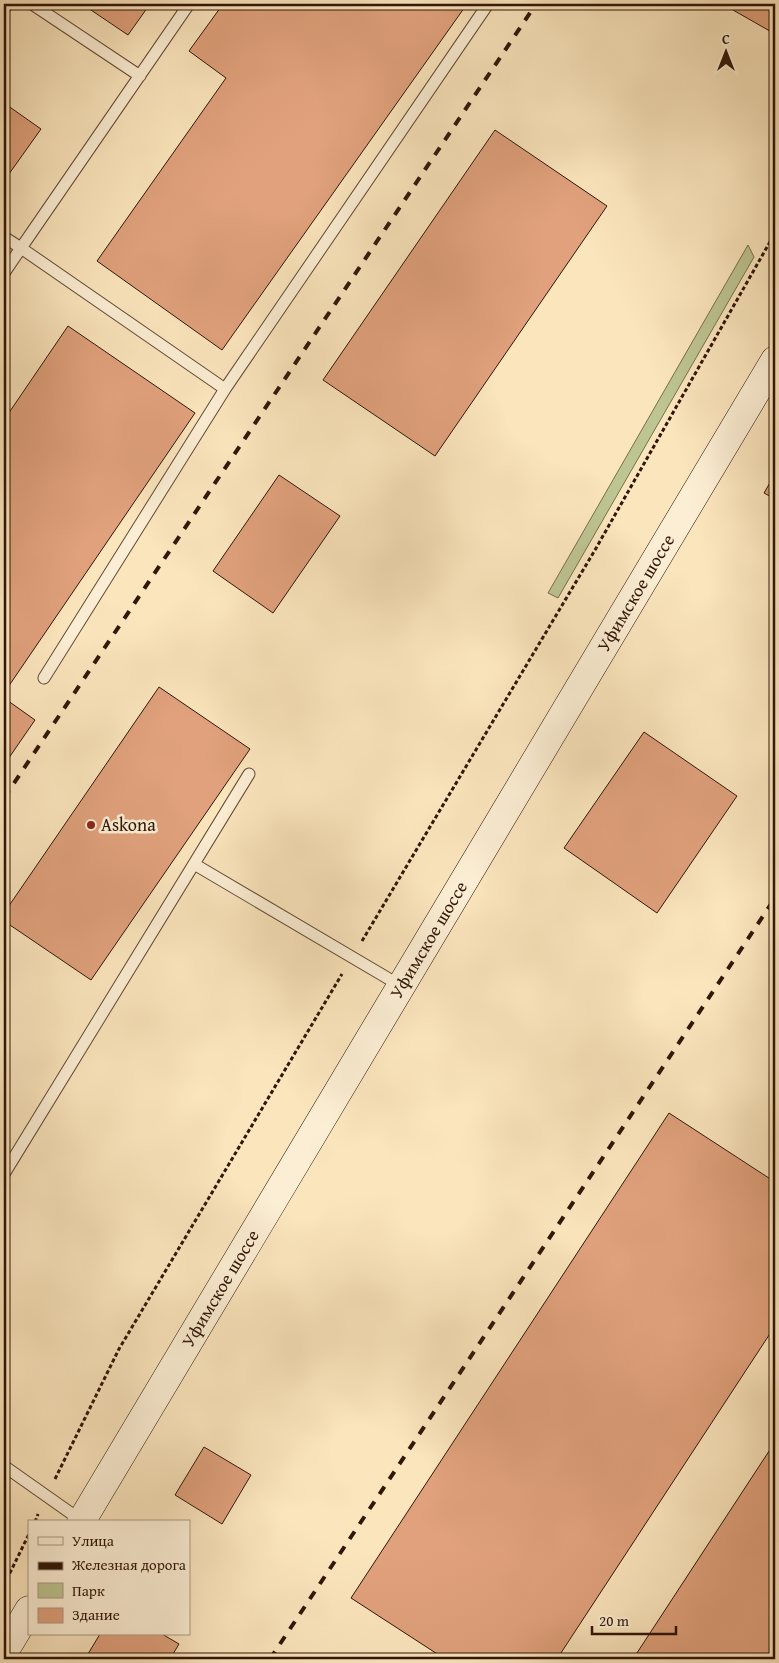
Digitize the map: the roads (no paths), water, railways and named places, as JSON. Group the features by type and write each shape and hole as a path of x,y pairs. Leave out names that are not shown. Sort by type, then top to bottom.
{"main road":[{"name":"Уфимское шоссе","path":"83,1520 775,360"},
{"path":"4,1652 28,1612"}],"lane":[{"path":"32,4 140,76"},
{"path":"4,273 190,4"},
{"path":"44,678 225,389 488,4"},
{"path":"4,237 225,389"},
{"path":"4,1174 249,774"},
{"path":"194,864 401,986"},
{"path":"4,1466 81,1520"}],"railway":[{"path":"4,798 536,4"},
{"path":"270,1659 775,898"}],"place":[{"name":"Askona","path":"91,825"}]}
